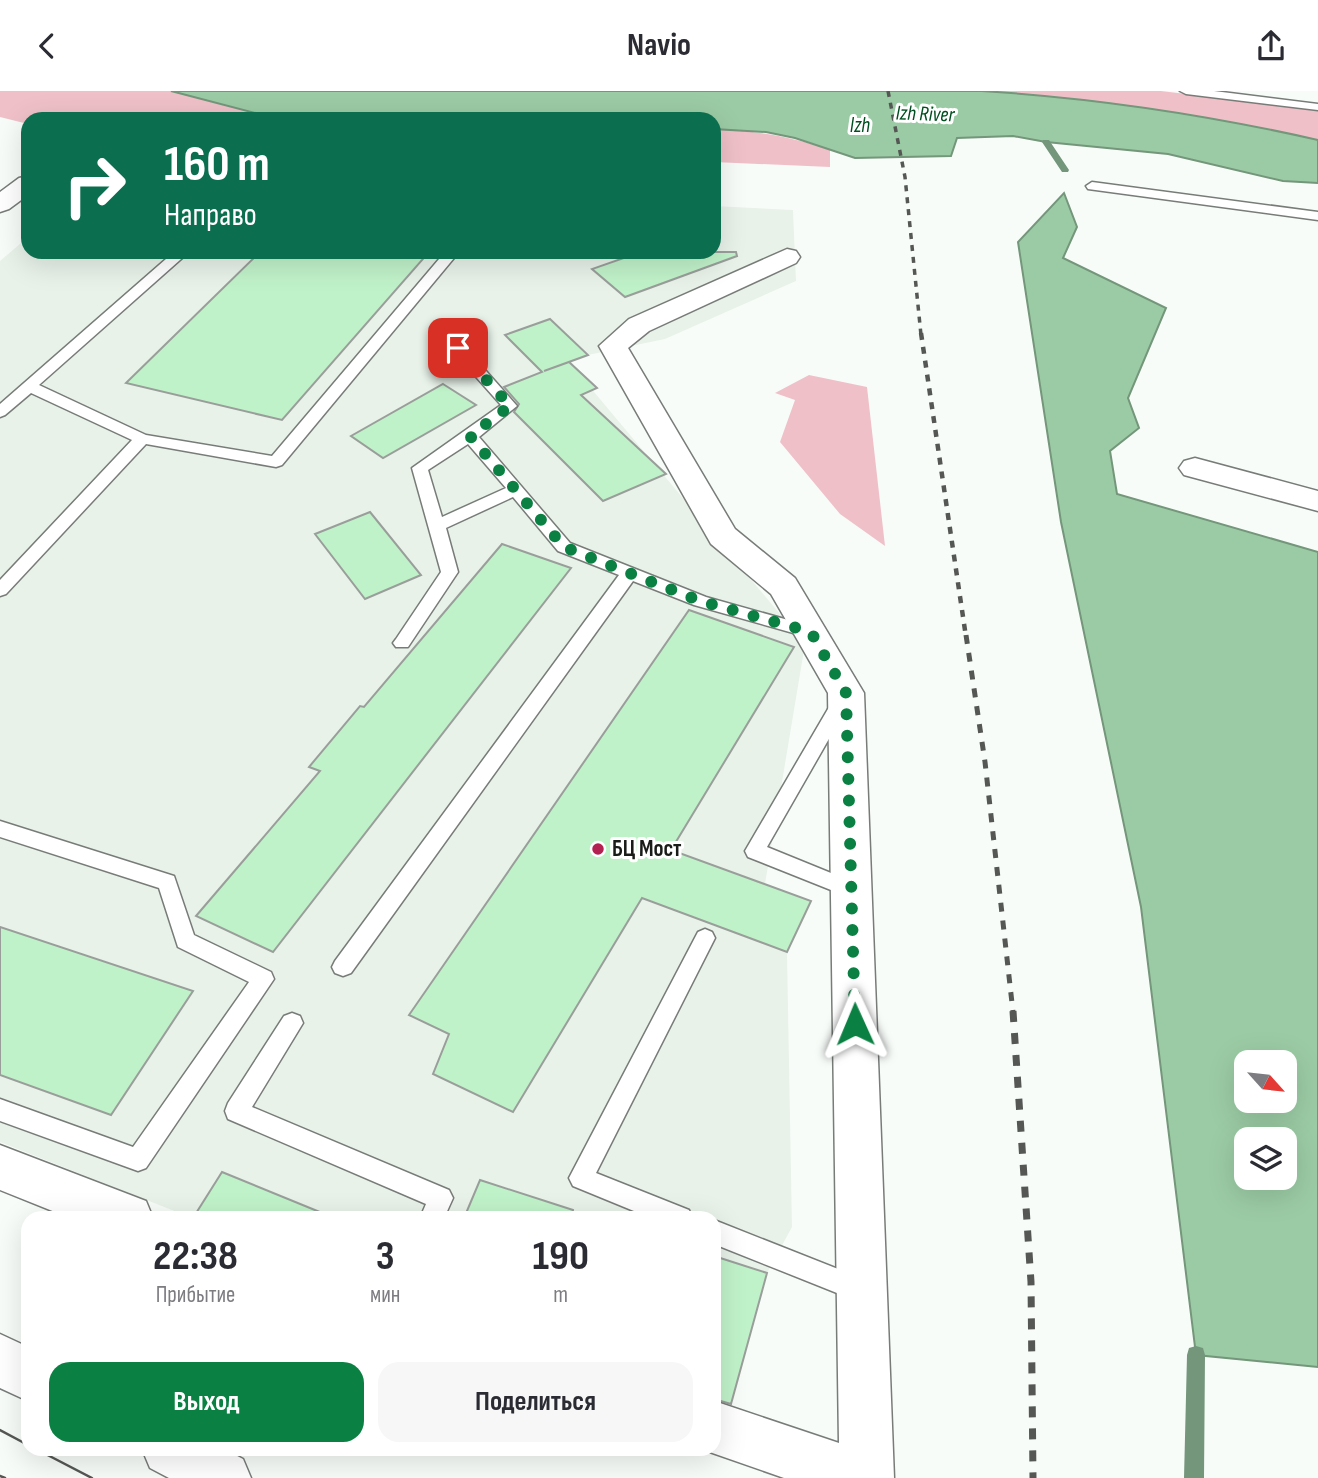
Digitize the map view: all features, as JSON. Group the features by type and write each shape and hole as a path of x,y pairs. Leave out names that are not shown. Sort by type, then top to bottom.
{"street":[{"path":"0,204 21,188"},
{"path":"721,1430 865,1478 863,1291 846,693 783,586 723,536 613,346 639,325 787,257"},
{"path":"1195,468 1318,501"},
{"path":"0,1167 111,1211"},
{"path":"0,1360 21,1371"},
{"path":"182,1456 224,1478"}],"lane":[{"path":"1186,91 1318,107"},
{"path":"1092,186 1318,216"},
{"path":"0,412 174,259"},
{"path":"29,386 142,439 276,462 446,259"},
{"path":"402,643 450,572 420,468 510,406 458,348"},
{"path":"470,436 564,547 700,601 811,632"},
{"path":"0,590 142,439"},
{"path":"437,526 515,490"},
{"path":"343,967 630,573"},
{"path":"846,693 755,851 851,890"},
{"path":"0,829 167,882 185,941 263,979 138,1160 0,1110"},
{"path":"663,1211 581,1178 705,938"},
{"path":"292,1023 236,1111 441,1198 435,1211"},
{"path":"721,1235 863,1291"}],"shaded area":[{"path":"0,91 171,91 252,112 21,112 21,122 0,117"},
{"path":"982,91 1161,91 1313,109 1318,110 1318,140 1151,109"},
{"path":"721,129 773,135 830,150 830,167 721,162"},
{"path":"721,206 793,210 796,281 665,339 588,355 569,362 805,644 765,884 811,901 787,952 792,1227 767,1273 732,1399 721,1395 721,1211 174,1211 0,1142 0,261 21,243 21,259 721,259"},
{"path":"809,375 867,387 885,546 840,514 780,442 795,400 775,393"}],"water":[{"name":"Izh","path":"171,91 982,91 1024,94 1151,109 1318,140 1318,183 1283,181 1168,154 1046,142 1013,136 957,138 951,156 855,158 795,138 766,132 721,129 721,112 252,112"},
{"path":"1064,193 1077,227 1063,258 1166,308 1128,398 1139,428 1110,451 1117,494 1318,552 1318,1367 1196,1355 1141,907 1061,522 1018,242"}],"building":[{"path":"721,252 736,252 737,256 625,297 592,269 621,259 721,259"},
{"path":"253,259 423,259 282,420 126,383"},
{"path":"550,319 588,355 544,371 569,362 597,388 581,395 666,474 603,501 514,412 519,404 504,387 542,372 505,335"},
{"path":"443,384 476,405 383,458 351,436"},
{"path":"370,512 421,575 365,599 315,534"},
{"path":"502,544 571,568 273,952 196,916 320,771 309,767 360,706 364,707"},
{"name":"БЦ Мост","path":"689,610 794,647 671,850 811,901 787,952 642,898 513,1112 433,1074 449,1034 409,1015"},
{"path":"0,927 193,991 111,1115 0,1075"},
{"path":"222,1172 317,1211 197,1211"},
{"path":"480,1180 573,1210 573,1211 467,1211"},
{"path":"721,1258 767,1273 731,1404 721,1401"}],"waterway":[{"path":"1046,142 1065,170"},
{"path":"1194,1478 1196,1355"}],"tram line":[{"path":"0,1430 21,1441"},
{"path":"50,1456 92,1478"},
{"path":"0,1476 5,1478"}],"railway":[{"path":"888,91 905,177 921,335"},
{"path":"921,333 966,637"},
{"path":"966,635 985,762 1013,1012"},
{"path":"1013,1011 1031,1282 1033,1478"}],"place":[{"name":"БЦ Мост","path":"598,849"}],"route":[{"path":"458,348 510,406 470,436 564,547 700,601 811,632 846,693 855,1024"}],"water label":[{"name":"Izh River","path":"925,114"}]}
